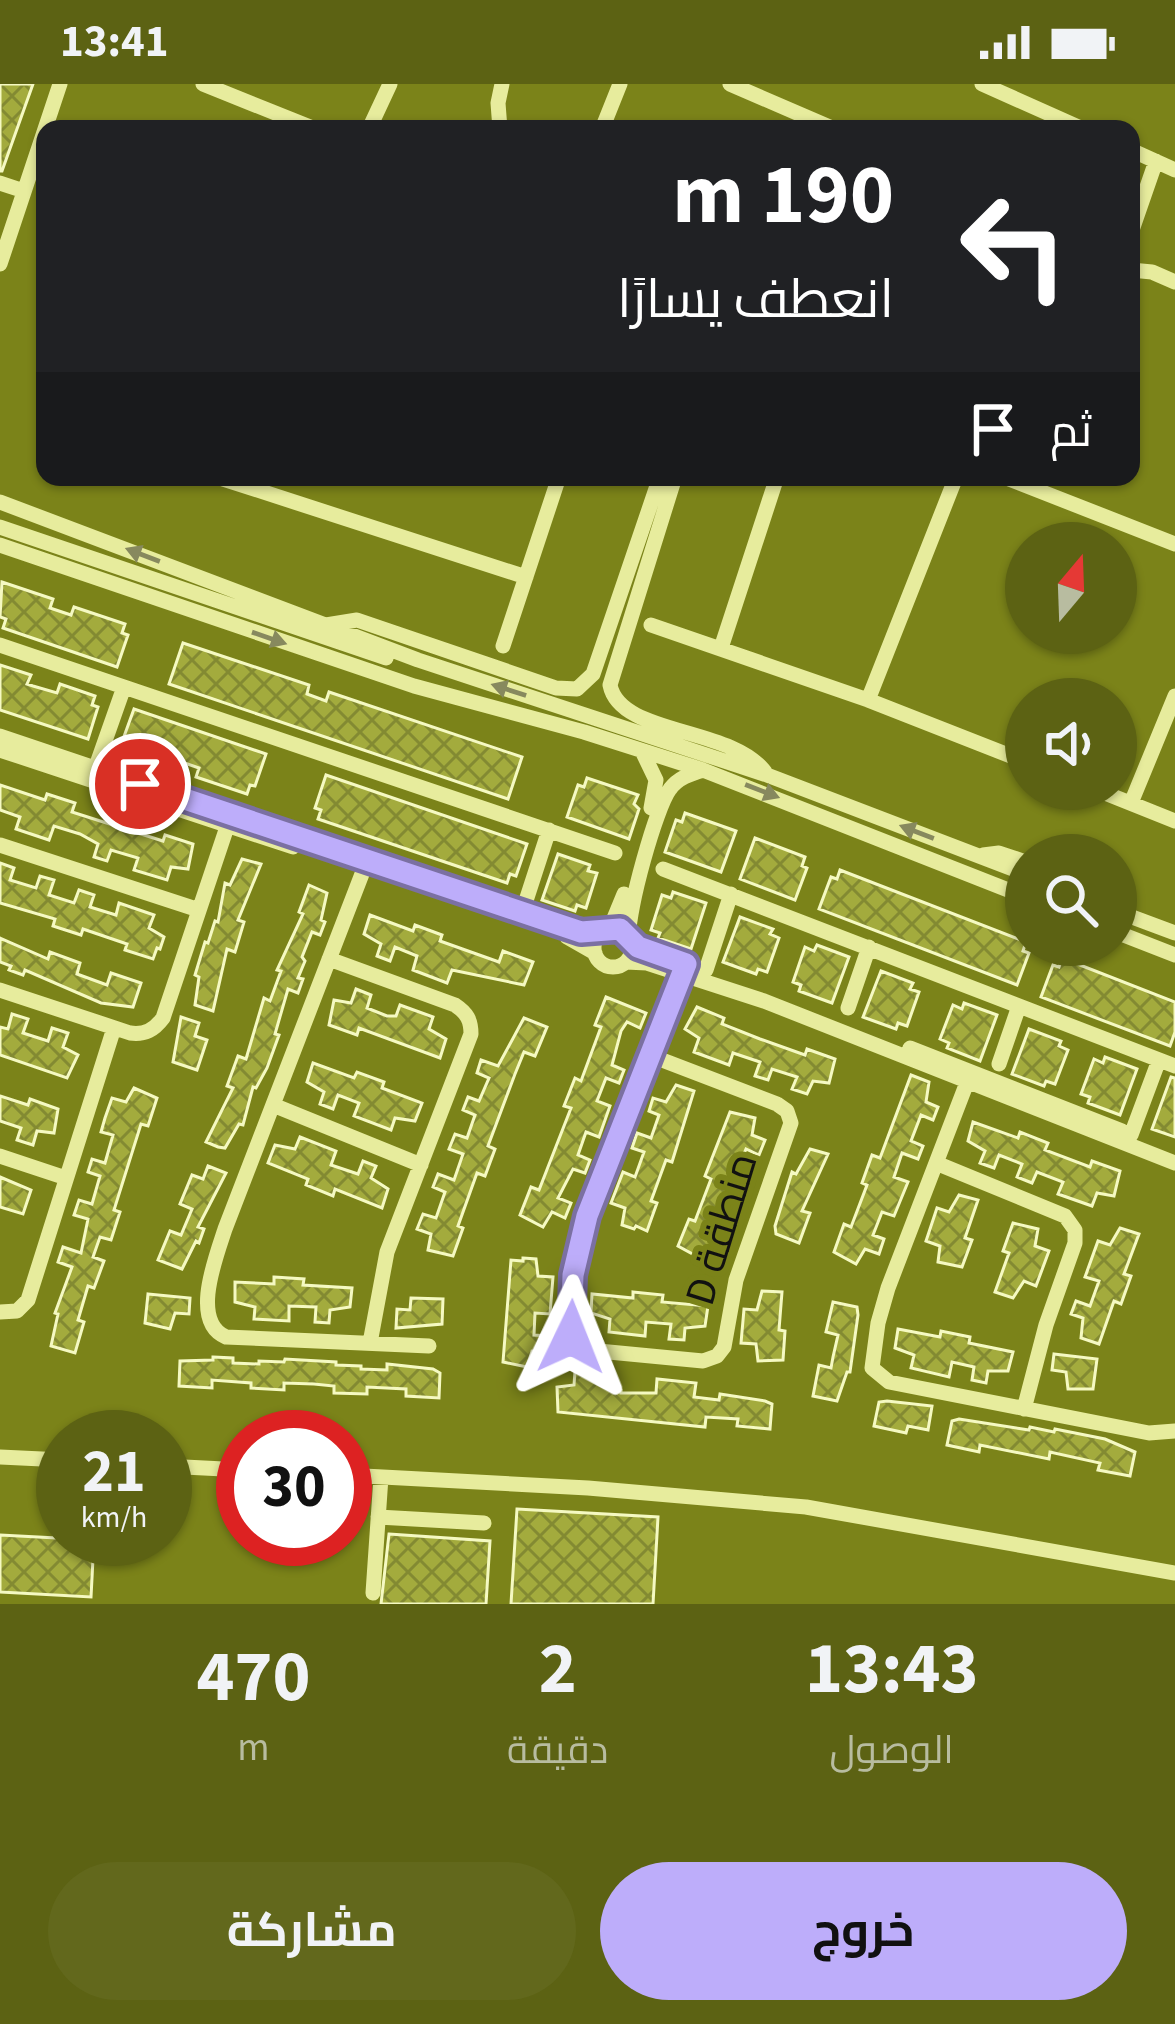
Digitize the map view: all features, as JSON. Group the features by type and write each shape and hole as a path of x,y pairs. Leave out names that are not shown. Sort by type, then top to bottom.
{"street":[{"path":"48,120 60,84"},
{"path":"203,84 293,120"},
{"path":"373,120 391,84"},
{"path":"500,120 502,84"},
{"path":"606,120 620,84"},
{"path":"730,84 809,120"},
{"path":"982,84 1064,120"},
{"path":"1140,154 1175,170"},
{"path":"0,264 36,155"},
{"path":"1140,200 1156,161"},
{"path":"0,183 24,191"},
{"path":"1140,262 1175,282"},
{"path":"1140,271 1152,272"},
{"path":"246,486 526,577"},
{"path":"503,646 556,486"},
{"path":"657,486 617,631 610,685 620,707 738,748 767,775"},
{"path":"326,625 364,621 570,690 591,678 617,631 672,486"},
{"path":"721,648 774,486"},
{"path":"868,700 952,486"},
{"path":"1027,486 1175,544"},
{"path":"0,502 418,660 767,775 1005,866"},
{"path":"0,527 331,640 394,660 418,660"},
{"path":"0,545 414,686 703,770 1005,889"},
{"path":"651,626 868,700 1005,754"},
{"path":"0,645 614,853"},
{"path":"93,774 124,687"},
{"path":"1137,788 1175,696"},
{"path":"0,736 93,774 365,865 581,932 605,931 631,939 684,968 1175,1152"},
{"path":"0,750 93,774"},
{"path":"595,953 595,942 620,908 656,790 654,769 641,751"},
{"path":"626,962 630,911 663,801 682,778 703,770"},
{"path":"1137,805 1175,821"},
{"path":"0,989 114,1028 149,1032 163,1018 229,821"},
{"path":"522,913 549,830"},
{"path":"0,844 199,910"},
{"path":"980,856 1005,855"},
{"path":"365,865 579,941 608,966 626,962 706,970 1175,1163"},
{"path":"365,865 218,1250 209,1294 210,1325 226,1337 429,1346"},
{"path":"663,869 1167,1063 1131,1135"},
{"path":"706,970 731,894"},
{"path":"1137,918 1175,933"},
{"path":"1137,940 1175,955"},
{"path":"848,1008 869,947"},
{"path":"329,959 455,1005 468,1017 471,1034 387,1252 370,1343"},
{"name":"D منطقة","path":"650,1055 778,1104 790,1117 789,1133 736,1280 724,1346 717,1356 703,1361 588,1350 577,1346 570,1333 577,1248 598,1184 684,968"},
{"path":"999,1064 1019,1006"},
{"path":"0,1312 17,1311 28,1300 114,1028"},
{"path":"969,1077 888,1288 872,1368 889,1382 1160,1435 1175,1431"},
{"path":"273,1106 421,1165"},
{"path":"0,1156 66,1178"},
{"path":"936,1163 1065,1216 1075,1230 1024,1409"},
{"path":"0,1457 36,1459"},
{"path":"372,1476 588,1488 806,1507 1175,1573"},
{"path":"373,1593 382,1477"},
{"path":"379,1517 484,1523"}],"building":[{"path":"0,84 33,84 2,171 0,171"},
{"path":"2,582 53,599 50,608 71,615 74,607 125,624 122,633 128,635 117,667 3,628"},
{"path":"183,643 309,685 307,694 326,701 329,692 522,757 508,799 169,684"},
{"path":"0,665 31,675 27,684 33,686 57,693 60,684 95,696 92,705 98,707 88,739 0,710"},
{"path":"134,709 266,754 255,786 250,785 247,794 196,777 199,768 179,761 176,770 125,753 128,744 122,742"},
{"path":"326,775 527,844 516,876 510,874 507,883 318,819 321,810 315,808"},
{"path":"587,778 638,795 634,804 639,809 629,839 567,817 578,785 584,787"},
{"path":"0,785 45,800 47,794 75,803 72,812 163,841 165,835 193,844 188,869 171,867 167,880 134,870 138,858 111,850 107,861 94,857 98,844 80,834 54,826 49,840 16,829 20,817 0,810"},
{"path":"685,813 736,831 721,872 665,852 676,820 682,822"},
{"path":"755,838 805,857 802,866 807,868 795,900 740,879"},
{"path":"558,854 590,865 588,871 597,873 586,908 577,905 575,911 542,900"},
{"path":"242,859 261,864 238,920 244,922 235,952 227,949 213,1011 195,1005 199,977 195,975 205,942 218,922 225,883 230,885"},
{"path":"0,863 14,868 10,880 36,888 40,876 54,880 49,895 74,903 79,890 94,895 90,907 116,915 119,903 154,915 149,928 164,937 160,949 153,959 125,950 127,944 83,929 81,935 53,926 55,919 0,903"},
{"path":"840,870 1005,934 1005,966 1024,966 1017,985 819,909 831,877 837,879"},
{"path":"309,885 327,893 321,920 325,922 320,935 312,932 302,957 298,993 288,989 275,1034 279,1035 267,1068 253,1087 243,1125 239,1124 225,1148 218,1147 206,1142 233,1088 227,1086 238,1056 246,1059 264,998 270,1001"},
{"path":"673,892 706,903 691,949 658,938 660,933 651,930 662,895 671,898"},
{"path":"370,915 413,931 415,925 442,935 440,941 499,962 503,951 533,962 524,985 452,970 447,983 413,970 417,956 395,947 390,961 377,956 381,944 364,934"},
{"path":"740,917 773,929 770,934 779,938 767,972 758,969 756,974 723,962"},
{"path":"0,938 48,959 50,952 80,963 77,974 107,985 111,973 141,983 133,1007 101,1003 25,970 23,975 9,970 11,966 0,962"},
{"path":"817,945 849,957 832,1003 799,991 801,985 793,982 805,947 814,951"},
{"path":"1053,966 1083,966 1175,1002 1170,1046 1041,997"},
{"path":"881,971 913,983 910,989 919,992 907,1026 898,1023 896,1029 863,1017"},
{"path":"356,989 371,995 367,1008 387,1016 396,1016 400,1005 433,1017 429,1029 446,1039 440,1058 359,1028 357,1035 329,1025 334,1000 351,1003"},
{"path":"606,997 646,1013 640,1028 627,1022 621,1031 612,1065 624,1070 619,1083 606,1078 597,1101 610,1106 599,1137 586,1132 578,1155 590,1160 585,1173 573,1169 558,1198 571,1203 565,1218 552,1212 543,1227 520,1215 531,1187 539,1190 571,1108 564,1106 575,1078 581,1081 601,1027 595,1025"},
{"path":"964,1003 997,1015 980,1061 947,1048 949,1043 940,1039 953,1005 962,1009"},
{"path":"697,1007 724,1018 722,1024 760,1039 805,1055 807,1049 835,1059 829,1083 813,1081 807,1094 792,1089 797,1077 772,1069 768,1080 755,1076 760,1062 733,1053 729,1065 694,1052 699,1038 685,1029"},
{"path":"12,1014 28,1019 23,1033 48,1041 52,1028 68,1033 63,1047 78,1055 67,1078 0,1055 0,1027 8,1029"},
{"path":"181,1017 199,1023 195,1036 207,1040 197,1070 173,1062"},
{"path":"524,1018 547,1027 535,1056 524,1052 488,1146 495,1149 485,1176 477,1173 458,1226 463,1228 453,1256 428,1250 431,1234 417,1229 423,1214 436,1218 445,1192 433,1187 438,1174 454,1180 463,1154 449,1149 455,1134 467,1138 475,1115 463,1110 468,1097 479,1101 489,1078 477,1073 481,1060 498,1066"},
{"path":"1029,1029 1061,1041 1059,1046 1068,1050 1055,1084 1046,1081 1044,1086 1012,1074"},
{"path":"1105,1057 1137,1069 1120,1115 1088,1103 1090,1097 1081,1094 1094,1059 1103,1063"},
{"path":"313,1063 354,1078 357,1072 384,1082 382,1088 422,1103 415,1121 395,1118 391,1130 354,1116 359,1103 338,1095 333,1109 320,1104 324,1092 307,1082"},
{"path":"911,1075 929,1082 926,1102 938,1107 933,1120 921,1115 911,1141 923,1146 918,1159 902,1153 894,1177 908,1182 894,1216 882,1212 873,1235 884,1239 879,1254 865,1249 856,1264 834,1252 844,1224 851,1227 867,1185 862,1183 872,1155 880,1158"},
{"path":"1171,1077 1175,1078 1175,1137 1152,1129"},
{"path":"676,1085 694,1091 672,1162 666,1160 651,1201 657,1203 647,1231 622,1225 625,1208 611,1203 623,1172 635,1177 644,1152 632,1148 637,1133 651,1138 659,1115 649,1111 653,1098 666,1102"},
{"path":"134,1088 157,1098 148,1126 141,1124 114,1210 120,1212 111,1240 100,1237 93,1257 104,1261 94,1288 88,1286 75,1353 51,1346 55,1313 72,1267 58,1262 63,1247 81,1253 88,1219 74,1215 79,1200 92,1204 100,1176 88,1172 92,1159 105,1163 113,1135 101,1132 105,1118 112,1098 126,1102"},
{"path":"0,1096 28,1105 30,1099 58,1109 54,1133 37,1131 33,1145 17,1140 21,1128 0,1121"},
{"path":"730,1112 755,1118 752,1135 765,1140 759,1155 746,1149 737,1171 751,1177 745,1192 733,1187 724,1211 736,1216 723,1249 710,1244 700,1258 678,1246 689,1219 695,1221 711,1179 705,1176"},
{"path":"973,1122 1018,1138 1020,1132 1048,1143 1045,1150 1090,1167 1092,1161 1120,1171 1114,1196 1097,1193 1092,1206 1058,1194 1063,1182 1037,1172 1032,1183 1017,1177 1022,1164 999,1155 994,1168 980,1163 985,1151 968,1141"},
{"path":"300,1137 336,1151 331,1165 358,1174 363,1161 376,1166 371,1178 388,1189 382,1208 335,1189 333,1196 306,1185 308,1179 268,1163 275,1145 295,1149"},
{"path":"810,1149 828,1154 802,1211 810,1213 799,1243 776,1234 775,1226 792,1172 796,1174"},
{"path":"208,1166 226,1173 198,1227 204,1229 199,1243 196,1241 182,1269 158,1260 170,1231 181,1235 192,1209 180,1204 192,1175 203,1179"},
{"path":"0,1177 31,1190 23,1214 0,1207"},
{"path":"959,1195 978,1200 965,1238 972,1240 962,1267 938,1262 940,1246 926,1241 937,1208 949,1212"},
{"path":"1013,1223 1038,1229 1035,1246 1049,1251 1036,1286 1024,1281 1013,1298 995,1292 1009,1253 1003,1251"},
{"path":"1120,1228 1139,1234 1124,1274 1131,1276 1121,1304 1114,1301 1099,1344 1081,1338 1083,1318 1071,1314 1076,1301 1090,1306 1099,1281 1085,1277 1098,1241 1110,1245"},
{"path":"536,1259 538,1276 553,1277 550,1314 535,1313 534,1335 548,1336 547,1352 532,1351 527,1367 503,1362 511,1260"},
{"path":"274,1277 304,1279 303,1285 352,1288 350,1307 330,1310 329,1323 315,1322 316,1307 289,1306 289,1321 254,1319 255,1307 235,1302 235,1282 274,1284"},
{"path":"762,1291 782,1292 783,1360 758,1361 756,1344 741,1343 744,1309 757,1310"},
{"path":"633,1292 663,1295 662,1302 708,1306 705,1326 685,1328 684,1340 669,1339 671,1324 646,1322 645,1336 609,1332 610,1319 591,1313 592,1294 633,1298"},
{"path":"148,1294 190,1298 189,1314 175,1313 170,1329 145,1323"},
{"path":"411,1298 443,1299 442,1324 396,1328 397,1309 410,1310"},
{"path":"833,1302 857,1307 858,1315 850,1372 837,1401 813,1396 819,1365 831,1368 838,1335 826,1332"},
{"path":"898,1329 940,1337 941,1331 970,1337 969,1343 1013,1352 1008,1371 988,1371 986,1383 972,1380 974,1367 952,1362 949,1377 911,1368 914,1355 895,1348"},
{"path":"1054,1354 1097,1359 1093,1389 1068,1389 1066,1372 1052,1370"},
{"path":"233,1358 233,1363 285,1359 336,1362 361,1369 387,1370 387,1364 433,1369 440,1373 439,1398 406,1396 406,1389 367,1387 367,1394 334,1393 334,1386 314,1384 284,1383 284,1390 212,1380 212,1388 179,1386 180,1361"},
{"path":"575,1371 612,1374 611,1389 621,1393 656,1393 657,1379 696,1383 694,1397 719,1400 720,1394 765,1401 772,1404 770,1429 737,1426 738,1419 706,1417 705,1427 558,1412 557,1387 574,1385"},
{"path":"879,1402 932,1406 928,1430 908,1426 906,1433 874,1426"},
{"path":"952,1421 1105,1439 1135,1452 1130,1476 1098,1470 1100,1463 1050,1452 1049,1459 980,1445 979,1452 947,1445"},
{"path":"517,1509 658,1517 653,1604 511,1604"},
{"path":"389,1534 490,1541 486,1604 381,1604"},
{"path":"0,1535 36,1537 36,1566 93,1566 91,1597 0,1592"}],"route":[{"path":"140,784 581,932 620,929 638,947 686,964 577,1248 571,1337"}]}
